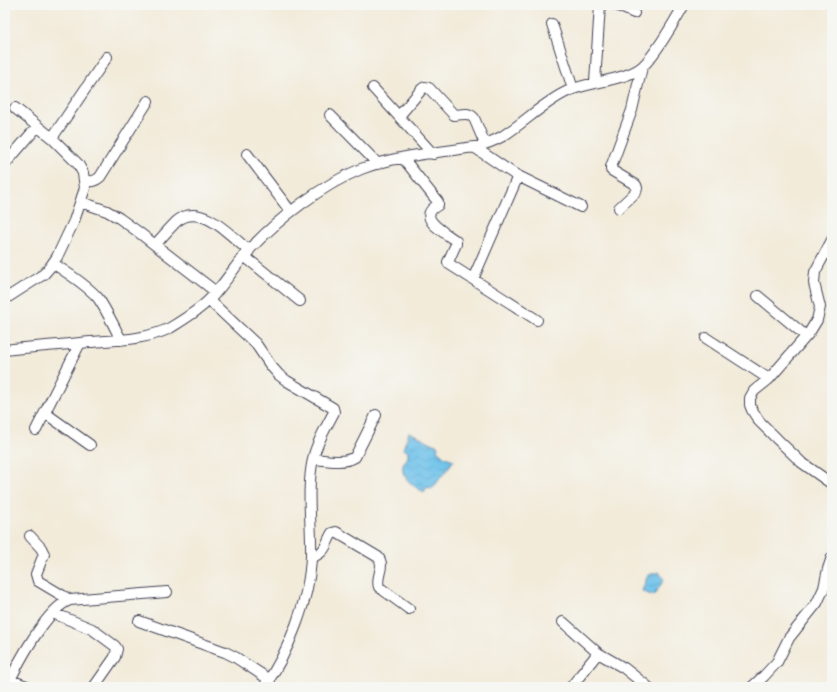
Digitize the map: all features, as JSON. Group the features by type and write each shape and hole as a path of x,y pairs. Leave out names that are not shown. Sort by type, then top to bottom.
{"street":[{"path":"595,82 600,5"},
{"path":"616,5 634,13"},
{"path":"5,350 121,340 147,335 168,328 190,315 209,300 247,253 269,230 314,195 343,178 362,169 378,164 403,158 485,144 503,136 549,102 573,89 582,85 623,76 633,72 642,67 652,57 684,5"},
{"path":"552,24 573,89"},
{"path":"52,138 107,57"},
{"path":"619,208 636,192 637,188 636,185 610,170 632,110 642,67"},
{"path":"399,116 422,89 425,87 429,88 454,115 464,113 471,115 474,118 485,144"},
{"path":"373,88 433,154"},
{"path":"84,180 90,182 95,181 100,177 148,101"},
{"path":"5,299 44,274 53,263 74,221 85,188 83,173 78,164 52,138 15,108"},
{"path":"330,115 378,164"},
{"path":"5,164 9,153 38,127"},
{"path":"474,147 518,176 581,207"},
{"path":"247,154 292,212"},
{"path":"403,158 438,202 438,205 431,209 430,212 432,222 435,227 456,241 448,262 449,264 537,320"},
{"path":"473,279 518,176"},
{"path":"81,202 107,211 119,218 216,292"},
{"path":"156,245 177,221 184,217 192,215 208,218 300,301"},
{"path":"832,240 815,272 814,283 820,307 817,320 806,336 769,379 754,391 750,398 750,405 759,421 801,462 832,484"},
{"path":"53,263 97,297 104,307 121,340"},
{"path":"758,296 806,336"},
{"path":"139,621 225,652 235,657 267,683 279,666 306,591 311,558 310,488 313,459 334,412 333,408 287,381 271,366 256,344 209,300"},
{"path":"706,338 769,379"},
{"path":"36,430 80,343"},
{"path":"45,413 90,445"},
{"path":"313,459 350,460 354,457 376,415"},
{"path":"311,558 322,552 332,534 336,532 378,557 381,564 378,583 379,587 409,609"},
{"path":"30,536 41,548 44,554 36,574 36,578 38,581 70,600"},
{"path":"752,687 777,662 789,638 817,603 824,588 832,557"},
{"path":"29,687 9,684 23,656 53,613 64,602 70,600 167,592"},
{"path":"53,613 92,629 117,649 114,657 94,687"},
{"path":"563,622 598,652 624,668 648,687"},
{"path":"571,687 598,652"}],"water":[{"path":"409,432 438,446 437,450 445,457 454,460 432,489 427,487 424,492 409,482 403,470 403,465 408,457 408,451 403,449"},
{"path":"659,572 664,580 653,596 642,591 648,575"}]}
